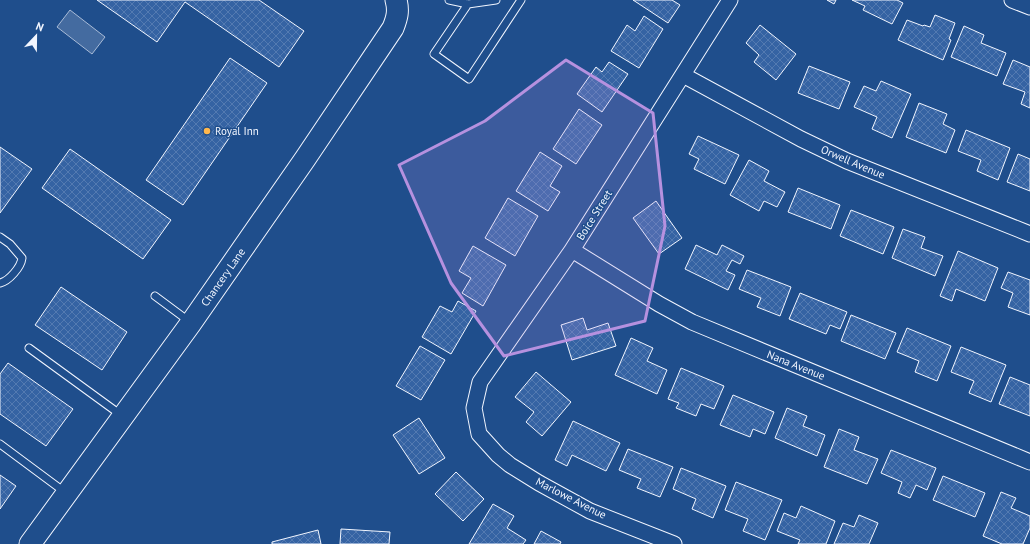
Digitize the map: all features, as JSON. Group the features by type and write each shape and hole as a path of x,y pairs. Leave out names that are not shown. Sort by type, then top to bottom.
{"street":[{"name":"Chancery Lane","path":"30,544 191,323 310,152 393,28 397,17 398,7 396,0"},
{"name":"Boice Street","path":"479,434 474,408 480,382 572,250 730,0"},
{"path":"1012,0 1030,7"},
{"name":"Orwell Avenue","path":"683,75 801,139 847,161 1030,234"},
{"name":"Nana Avenue","path":"572,250 658,304 692,322 1030,462"},
{"name":"Marlowe Avenue","path":"479,434 498,455 510,465 539,483 590,510 674,544"}],"lane":[{"path":"448,0 468,4 496,0"},
{"path":"468,4 434,54 469,79 521,0"},
{"path":"0,237 10,244 22,258 21,262 6,280 0,283"},
{"path":"155,296 191,323"},
{"path":"29,348 123,417"},
{"path":"0,444 67,494"}],"highlighted area":[{"path":"566,60 653,113 665,226 645,321 504,356 451,283 399,165 485,121"}],"water":[{"path":"70,10 105,37 92,54 57,27"}],"building":[{"path":"97,0 259,0 304,31 279,67 185,2 157,42"},
{"path":"633,0 672,0 680,5 668,23"},
{"path":"827,0 836,0 834,4"},
{"path":"852,0 897,0 903,3 892,24 863,10 865,6"},
{"path":"935,15 955,23 949,39 951,40 943,60 898,40 907,20 930,27"},
{"path":"644,16 663,29 639,68 611,51 627,25 635,31"},
{"path":"760,25 796,54 776,80 754,62 759,55 746,43"},
{"path":"964,26 984,35 981,43 1006,53 997,76 951,57"},
{"name":"Royal Inn","path":"230,58 267,83 183,205 146,180"},
{"path":"1013,60 1030,67 1030,108 1021,104 1025,92 1003,84"},
{"path":"609,62 628,74 602,112 577,94 596,67 602,72"},
{"path":"809,66 850,82 839,109 798,93"},
{"path":"881,81 911,94 892,138 872,129 877,117 854,107 864,86 876,91"},
{"path":"919,103 947,114 943,124 955,130 946,153 906,137"},
{"path":"579,109 602,125 576,164 553,149"},
{"path":"966,130 1010,148 998,180 977,171 981,160 958,151"},
{"path":"698,136 739,155 725,184 694,169 699,159 689,154"},
{"path":"0,147 32,169 0,213"},
{"path":"70,149 171,220 143,259 42,188"},
{"path":"540,152 562,166 550,186 560,192 548,211 516,191"},
{"path":"1018,154 1030,159 1030,191 1007,182"},
{"path":"749,160 769,171 764,181 785,192 777,207 764,201 759,211 730,195"},
{"path":"798,188 840,205 831,229 788,212"},
{"path":"508,198 538,216 515,256 485,238"},
{"path":"656,201 682,238 659,254 633,218"},
{"path":"851,210 894,227 883,254 840,236"},
{"path":"903,229 925,237 921,248 943,256 935,276 892,258"},
{"path":"696,245 717,255 722,245 744,256 740,264 732,260 726,271 735,275 728,290 685,269"},
{"path":"473,246 506,265 483,306 462,293 471,278 459,271"},
{"path":"958,251 998,268 985,301 956,289 952,301 940,296"},
{"path":"747,270 791,287 780,316 757,307 761,298 739,289"},
{"path":"1008,272 1030,280 1030,315 1008,307 1013,293 1001,288"},
{"path":"61,287 127,332 102,370 35,325"},
{"path":"800,293 847,312 840,329 830,325 826,334 789,319"},
{"path":"458,301 476,311 451,354 422,337 440,306 452,312"},
{"path":"851,315 896,333 885,359 841,341"},
{"path":"583,318 587,330 608,323 616,346 572,360 561,325"},
{"path":"907,328 951,346 937,381 915,372 919,361 897,352"},
{"path":"631,338 653,348 647,361 667,370 657,394 615,375"},
{"path":"420,346 445,360 421,400 396,386"},
{"path":"961,347 1006,365 991,402 969,393 974,381 951,372"},
{"path":"8,363 73,409 46,446 0,414 0,374"},
{"path":"681,368 724,386 714,409 701,404 696,416 676,408 679,403 668,399"},
{"path":"536,372 571,402 542,436 526,422 534,412 515,397"},
{"path":"1010,377 1030,385 1030,416 999,404"},
{"path":"733,395 774,412 765,434 753,429 750,437 720,425"},
{"path":"787,408 807,416 803,426 825,435 817,456 775,438"},
{"path":"419,418 445,458 419,474 393,435"},
{"path":"573,421 620,443 606,471 572,455 567,466 555,460"},
{"path":"839,429 859,437 854,450 878,459 867,484 824,467"},
{"path":"628,449 673,467 660,497 637,488 641,479 619,470"},
{"path":"891,450 936,468 927,490 916,485 910,498 898,493 902,482 881,473"},
{"path":"681,468 726,486 713,518 692,509 696,499 673,489"},
{"path":"456,472 484,499 463,521 435,494"},
{"path":"0,475 16,486 0,509"},
{"path":"943,476 985,493 975,517 933,500"},
{"path":"736,482 782,500 765,540 743,531 748,519 725,510"},
{"path":"1001,492 1016,498 1011,508 1030,516 1030,528 1023,544 1002,544 983,536"},
{"path":"493,504 514,516 507,528 526,540 523,544 469,544"},
{"path":"801,506 835,521 826,544 798,544 800,540 777,531 784,513 796,518"},
{"path":"859,515 878,523 869,544 834,544 843,523 854,527"},
{"path":"341,529 390,532 389,544 340,544"},
{"path":"318,530 321,544 272,544 272,542"},
{"path":"541,531 561,542 560,544 534,544"}],"place":[{"name":"Royal Inn","path":"207,131"}]}
